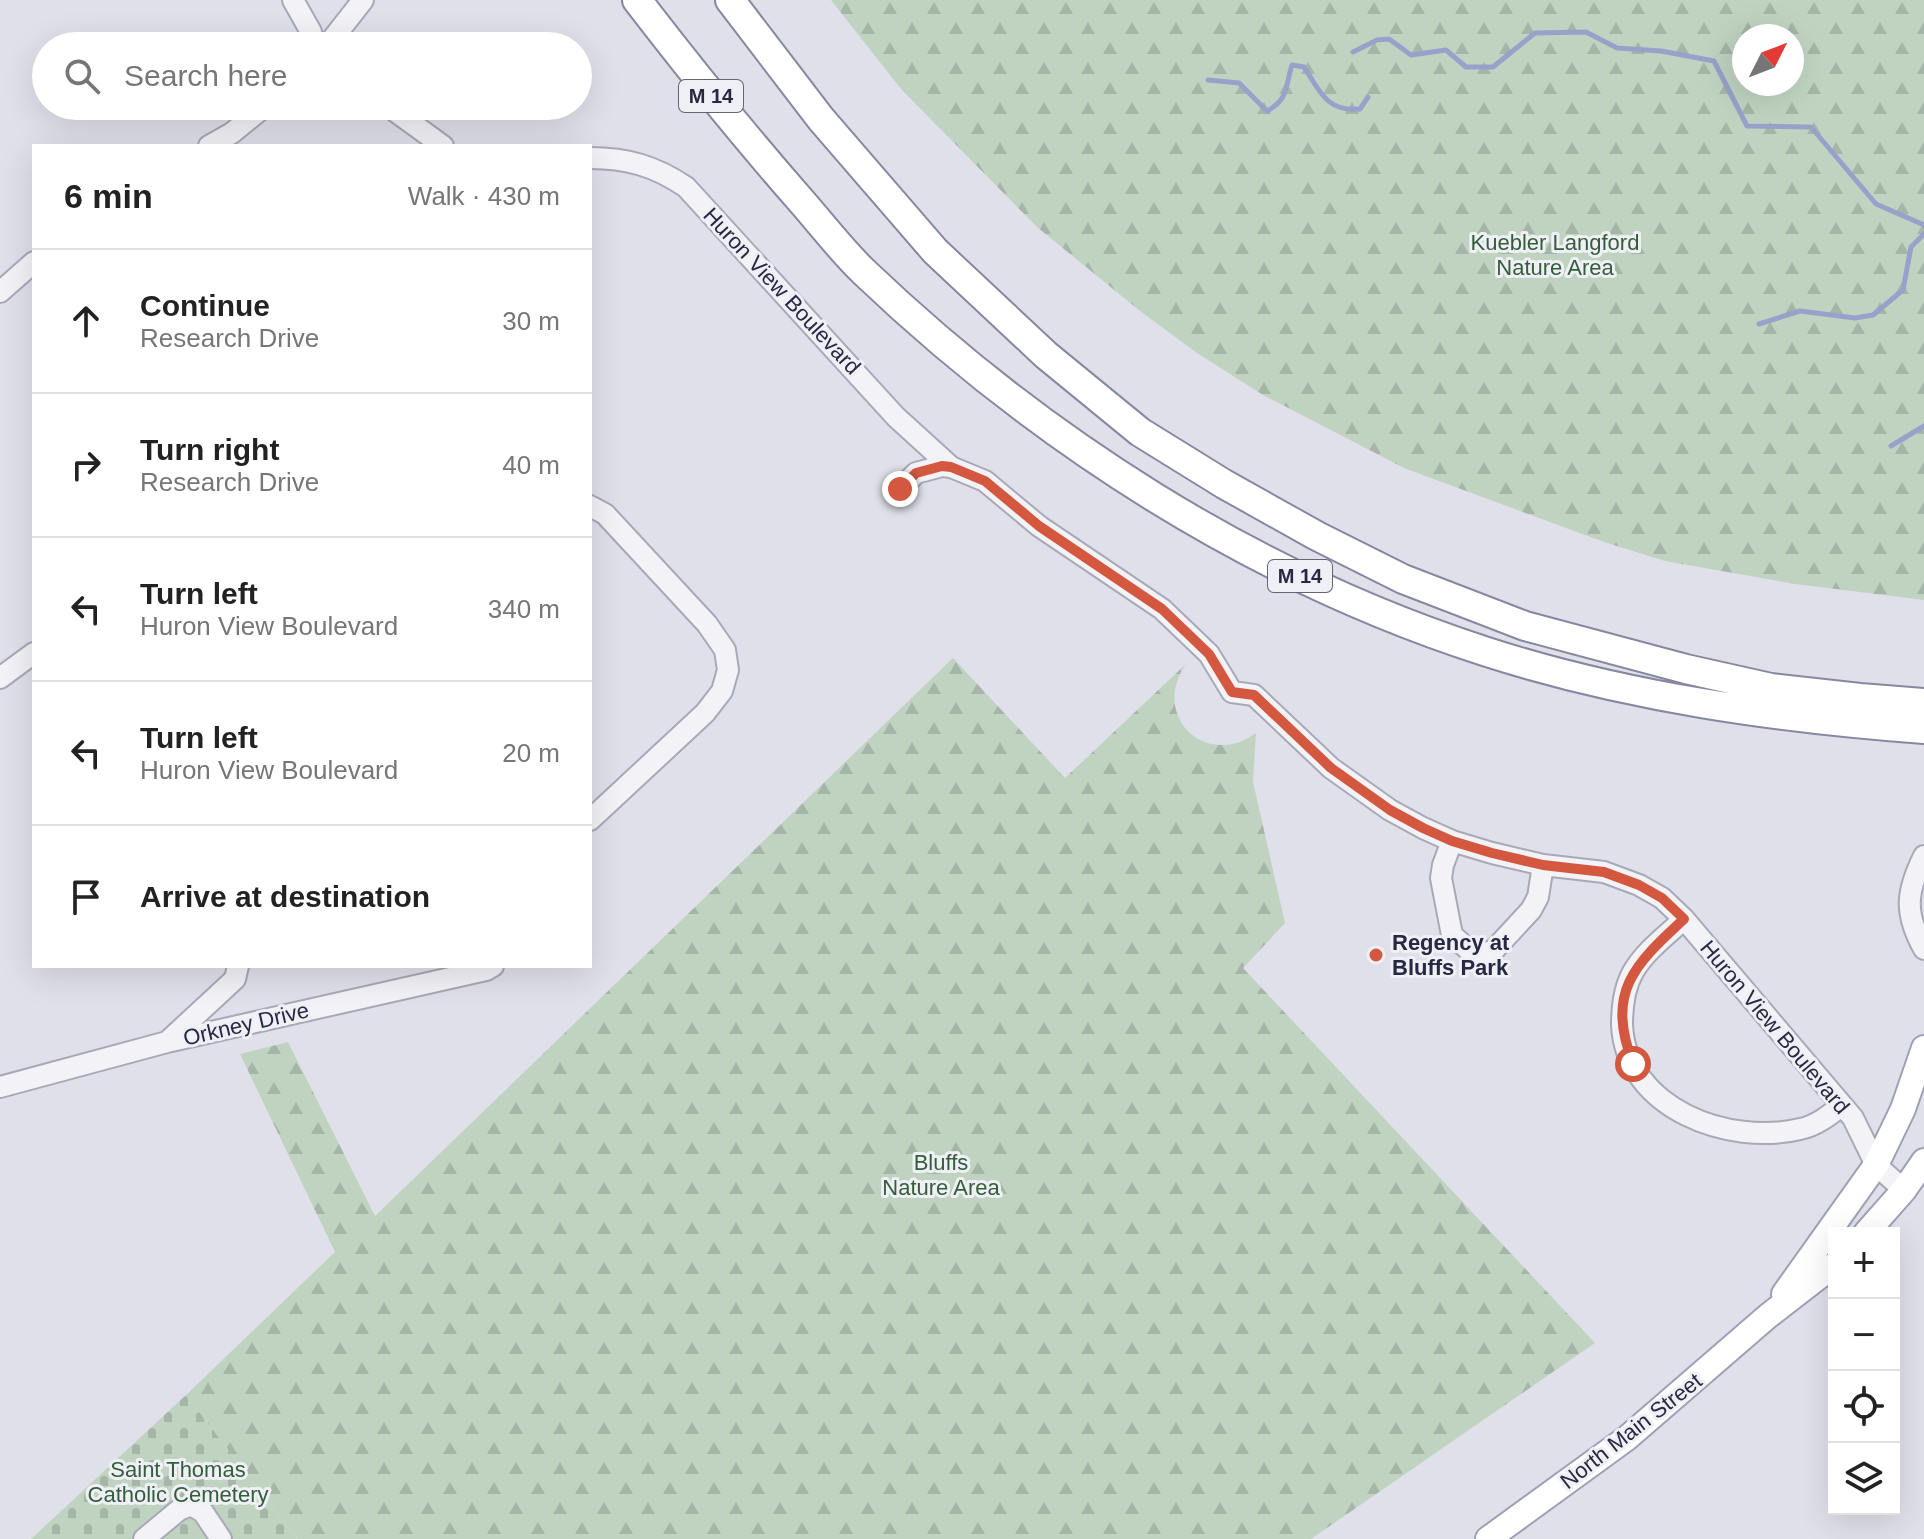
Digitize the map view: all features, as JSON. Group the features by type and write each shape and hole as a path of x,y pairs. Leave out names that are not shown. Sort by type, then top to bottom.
{"highway":[{"name":"M 14","path":"637,0 728,118 862,270 978,373 1092,458 1210,531 1312,582 1433,634 1547,669 1630,689 1781,716 1924,729"},
{"name":"M 14","path":"730,0 821,119 935,251 1046,355 1140,432 1224,484 1403,579 1525,626 1771,688 1924,703"}],"main road":[{"name":"North Main Street","path":"1768,1316 1876,1165 1903,1109 1924,1048"},
{"path":"1871,1227 1904,1190 1924,1161"},
{"name":"North Main Street","path":"1488,1539 1627,1438 1768,1316 1828,1270"}],"street":[{"path":"293,0 311,32"},
{"path":"338,32 363,0"},
{"path":"213,144 248,120"},
{"path":"407,120 440,144"},
{"name":"Huron View Boulevard","path":"592,158 638,162 663,171 686,187 896,417 951,467 985,481 1039,526 1162,609 1209,654 1232,692 1254,695 1331,768 1363,792 1390,810 1452,841 1543,865 1604,872 1639,885 1662,898 1684,919 1853,1118 1876,1165 1904,1190"},
{"path":"0,292 32,264"},
{"path":"900,489 916,473 942,466 951,467"},
{"path":"592,818 705,713 722,691 728,670 725,650 707,624 597,510"},
{"path":"0,678 32,654"},
{"path":"1452,841 1441,878 1452,935 1470,951 1484,954 1494,950 1531,910 1538,897 1543,865"},
{"path":"1924,856 1911,884 1908,911 1924,949"},
{"path":"1684,919 1648,952 1633,971 1624,993 1623,1038 1633,1064 1647,1085 1665,1104 1681,1114 1715,1127 1757,1132 1803,1129 1827,1118 1842,1105"},
{"path":"167,1042 235,979 238,968"},
{"name":"Orkney Drive","path":"0,1087 167,1042 490,968"},
{"path":"144,1539 179,1510 191,1505 203,1512 221,1539"}],"green space":[{"name":"Kuebler Langford Nature Area","path":"831,0 1924,0 1924,600 1795,584 1665,561 1604,542 1404,468 1263,395 1197,353 1037,227 901,89"},
{"name":"Bluffs Nature Area","path":"953,658 1065,778 1186,664 1177,683 1175,702 1179,718 1188,732 1202,741 1218,745 1237,743 1256,733 1253,782 1285,923 1243,968 1595,1343 1311,1539 297,1539 186,1395 335,1252 240,1054 288,1042 375,1216"},
{"name":"Saint Thomas Catholic Cemetery","path":"186,1395 297,1539 31,1539"}],"waterway":[{"path":"1353,52 1377,40 1389,39 1411,55 1446,50 1466,67 1493,67 1535,33 1586,32 1617,48 1661,51 1714,61 1747,126 1811,127 1876,204 1924,225"},
{"path":"1208,80 1239,83 1267,111 1283,97 1292,65 1304,67 1325,98 1339,107 1360,109 1368,97"},
{"path":"1759,324 1800,311 1855,318 1873,315 1903,290 1911,247 1924,234"},
{"path":"1891,446 1924,426"}],"place":[{"name":"Regency at Bluffs Park","path":"1376,955"}],"route":[{"path":"900,489 916,473 942,466 985,481 1039,526 1162,609 1209,654 1232,692 1254,695 1331,768 1390,810 1423,828 1492,853 1543,865 1604,872 1639,885 1662,898 1684,919 1648,952 1633,971 1624,993 1623,1038 1633,1064"}]}
